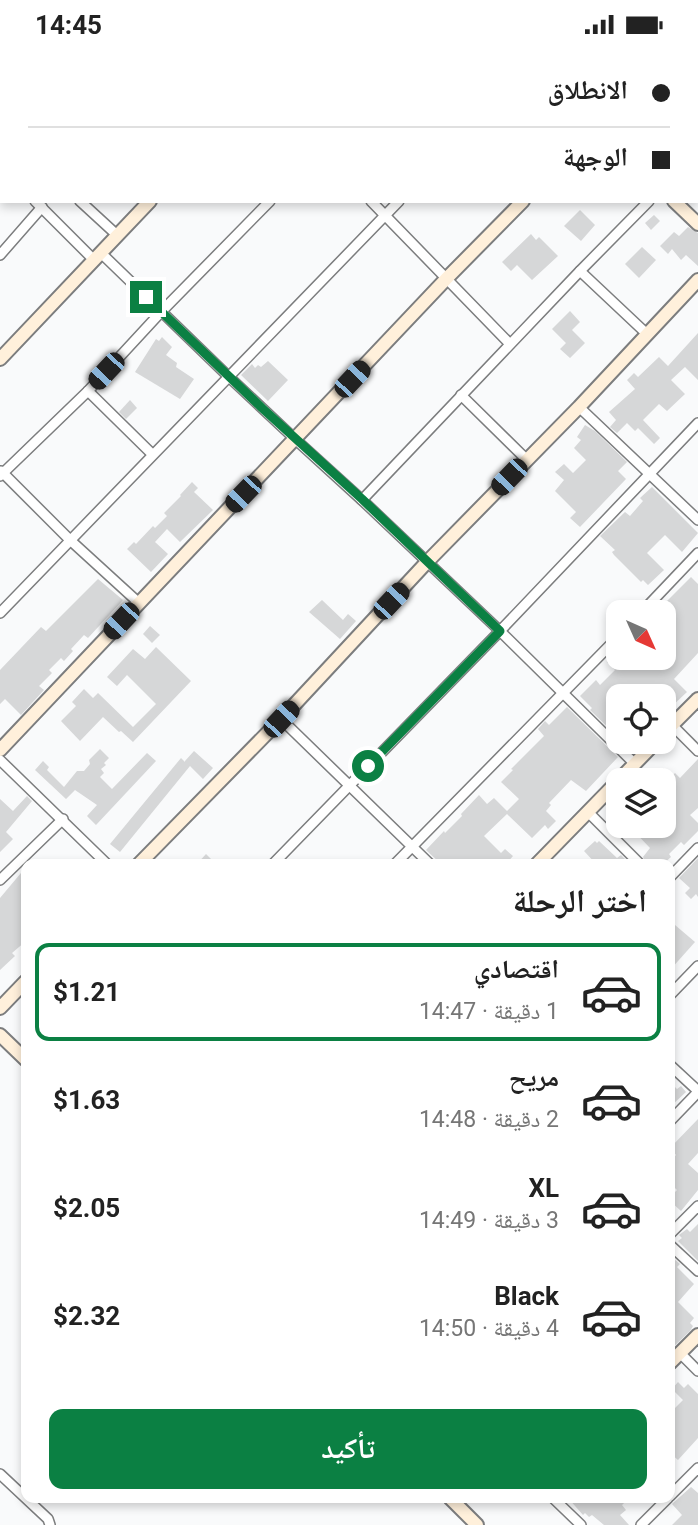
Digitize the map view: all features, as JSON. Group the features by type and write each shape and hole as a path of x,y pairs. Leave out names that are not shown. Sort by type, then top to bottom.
{"street":[{"path":"82,203 117,235"},
{"path":"139,603 1,473 88,391 268,203"},
{"path":"373,203 510,344"},
{"path":"0,613 397,203"},
{"path":"0,750 521,203"},
{"path":"362,499 647,203"},
{"path":"676,203 698,224"},
{"path":"0,255 38,204 161,312 362,499 635,764"},
{"path":"0,359 98,257 144,204"},
{"path":"580,271 648,335"},
{"path":"144,859 281,719 427,562 579,407 698,280"},
{"path":"88,391 152,454"},
{"path":"461,395 526,459"},
{"path":"579,407 698,520"},
{"path":"278,859 698,423"},
{"path":"653,600 698,553"},
{"path":"400,859 606,649"},
{"path":"676,722 698,699"},
{"path":"281,719 425,859"},
{"path":"676,736 698,751"},
{"path":"631,768 645,754"},
{"path":"0,760 102,859"},
{"path":"542,859 606,793"},
{"path":"588,812 635,859"},
{"path":"21,859 62,819"},
{"path":"675,872 698,848"},
{"path":"0,880 21,859"},
{"path":"675,990 698,966"},
{"path":"0,1008 21,986"},
{"path":"0,1035 21,1055"},
{"path":"675,1070 698,1092 675,1116"},
{"path":"675,1229 698,1206"},
{"path":"675,1250 698,1271"},
{"path":"675,1358 698,1335"},
{"path":"680,1353 698,1371"},
{"path":"675,1491 698,1468"},
{"path":"0,1474 21,1494"},
{"path":"31,1503 48,1519 50,1525"},
{"path":"455,1503 477,1525"},
{"path":"558,1503 581,1525"},
{"path":"641,1525 663,1503"}],"building":[{"path":"580,210 595,225 581,241 564,226"},
{"path":"654,215 660,221 651,230 645,223"},
{"path":"688,227 698,233 698,266 686,255 681,260 672,249 668,254 660,246 674,232 679,236"},
{"path":"531,234 536,240 539,237 558,256 532,280 517,265 511,271 502,262"},
{"path":"642,247 656,260 639,278 625,264"},
{"path":"570,311 580,322 572,330 585,343 570,358 560,349 566,343 552,329"},
{"path":"698,333 698,380 685,367 671,380 685,394 667,411 659,404 643,420 660,438 654,444 638,428 635,431 627,423 617,433 610,427 616,420 609,412 635,389 627,380 634,373 638,377 659,357 668,366"},
{"path":"162,337 172,347 166,355 177,363 176,367 194,379 180,399 135,372 156,339 159,341"},
{"path":"268,361 288,380 268,401 241,375 252,364 255,368 258,365 261,367"},
{"path":"130,400 137,408 126,419 119,412"},
{"path":"585,425 595,431 627,462 618,471 626,479 580,527 570,518 576,512 555,491 564,480 555,472 564,464 573,473 586,460 574,448 581,440 577,437"},
{"path":"192,482 198,488 194,492 213,510 180,542 167,529 155,542 168,554 151,572 127,549 167,516 164,513"},
{"path":"652,487 698,533 682,552 665,535 647,553 664,570 648,585 643,580 641,582 614,555 612,552 615,550 600,536 625,512 630,516 643,501 640,498"},
{"path":"691,577 698,584 698,653 674,679 687,692 676,702 676,684 606,684 606,725 580,696 596,680 600,685 615,670 676,670 676,600 668,600"},
{"path":"98,579 123,600 88,638 84,635 64,661 61,658 49,670 52,673 39,686 44,690 21,715 5,699 0,704 0,670 41,627 46,631"},
{"path":"322,600 343,620 348,614 356,621 340,639 309,612"},
{"path":"150,626 160,635 152,643 143,634"},
{"path":"156,647 191,681 133,742 103,717 80,741 61,721 76,706 72,702 84,689 93,698 98,693 133,727 156,704 127,675 117,686 107,677 133,649 145,659"},
{"path":"567,707 606,745 606,754 615,754 618,757 586,791 571,780 549,803 551,805 546,811 556,821 548,829 545,825 532,838 507,814 484,836 501,853 505,849 513,856 510,859 436,859 426,850 462,816 479,795 487,804 494,798 507,811 519,799 501,782 544,736 538,729 545,721 549,725"},
{"path":"100,749 109,758 101,769 104,773 100,777 112,789 147,753 156,761 96,825 87,816 97,805 75,790 66,799 35,770 43,761 49,767 47,770 64,787 77,771 84,771 90,764 89,760"},
{"path":"194,751 213,768 203,779 190,766 120,852 110,844 181,758 185,762"},
{"path":"698,759 698,808 690,815 698,823 698,831 684,845 681,842 669,854 671,857 669,859 644,859 650,848 640,838 676,838 676,774 680,778"},
{"path":"27,796 32,801 6,832 13,839 0,852 0,799 13,811"},
{"path":"595,841 599,841 617,858 621,855 625,859 591,859 584,851"},
{"path":"698,858 698,897 696,894 691,899 685,893 690,888 679,878"},
{"path":"21,873 21,945 12,953 15,956 0,970 0,898"},
{"path":"675,925 695,942 675,964"},
{"path":"681,1086 686,1092 675,1102 675,1087 677,1089"},
{"path":"698,1119 698,1153 688,1164 698,1173 698,1190 681,1211 675,1206 675,1143"},
{"path":"698,1224 698,1261 678,1241 682,1238 679,1235 687,1229 690,1232"},
{"path":"675,1260 680,1264 677,1267 694,1284 678,1302 694,1318 690,1323 693,1326 675,1345"},
{"path":"678,1382 684,1388 688,1384 698,1394 698,1438 678,1460 675,1457 675,1408 683,1400 675,1392"},
{"path":"691,1487 698,1493 698,1525 672,1525 682,1515 672,1504"},
{"path":"572,1503 624,1503 622,1505 626,1510 620,1515 629,1525 604,1525 592,1515 583,1515"}],"route":[{"path":"146,297 500,631 368,766"}]}
